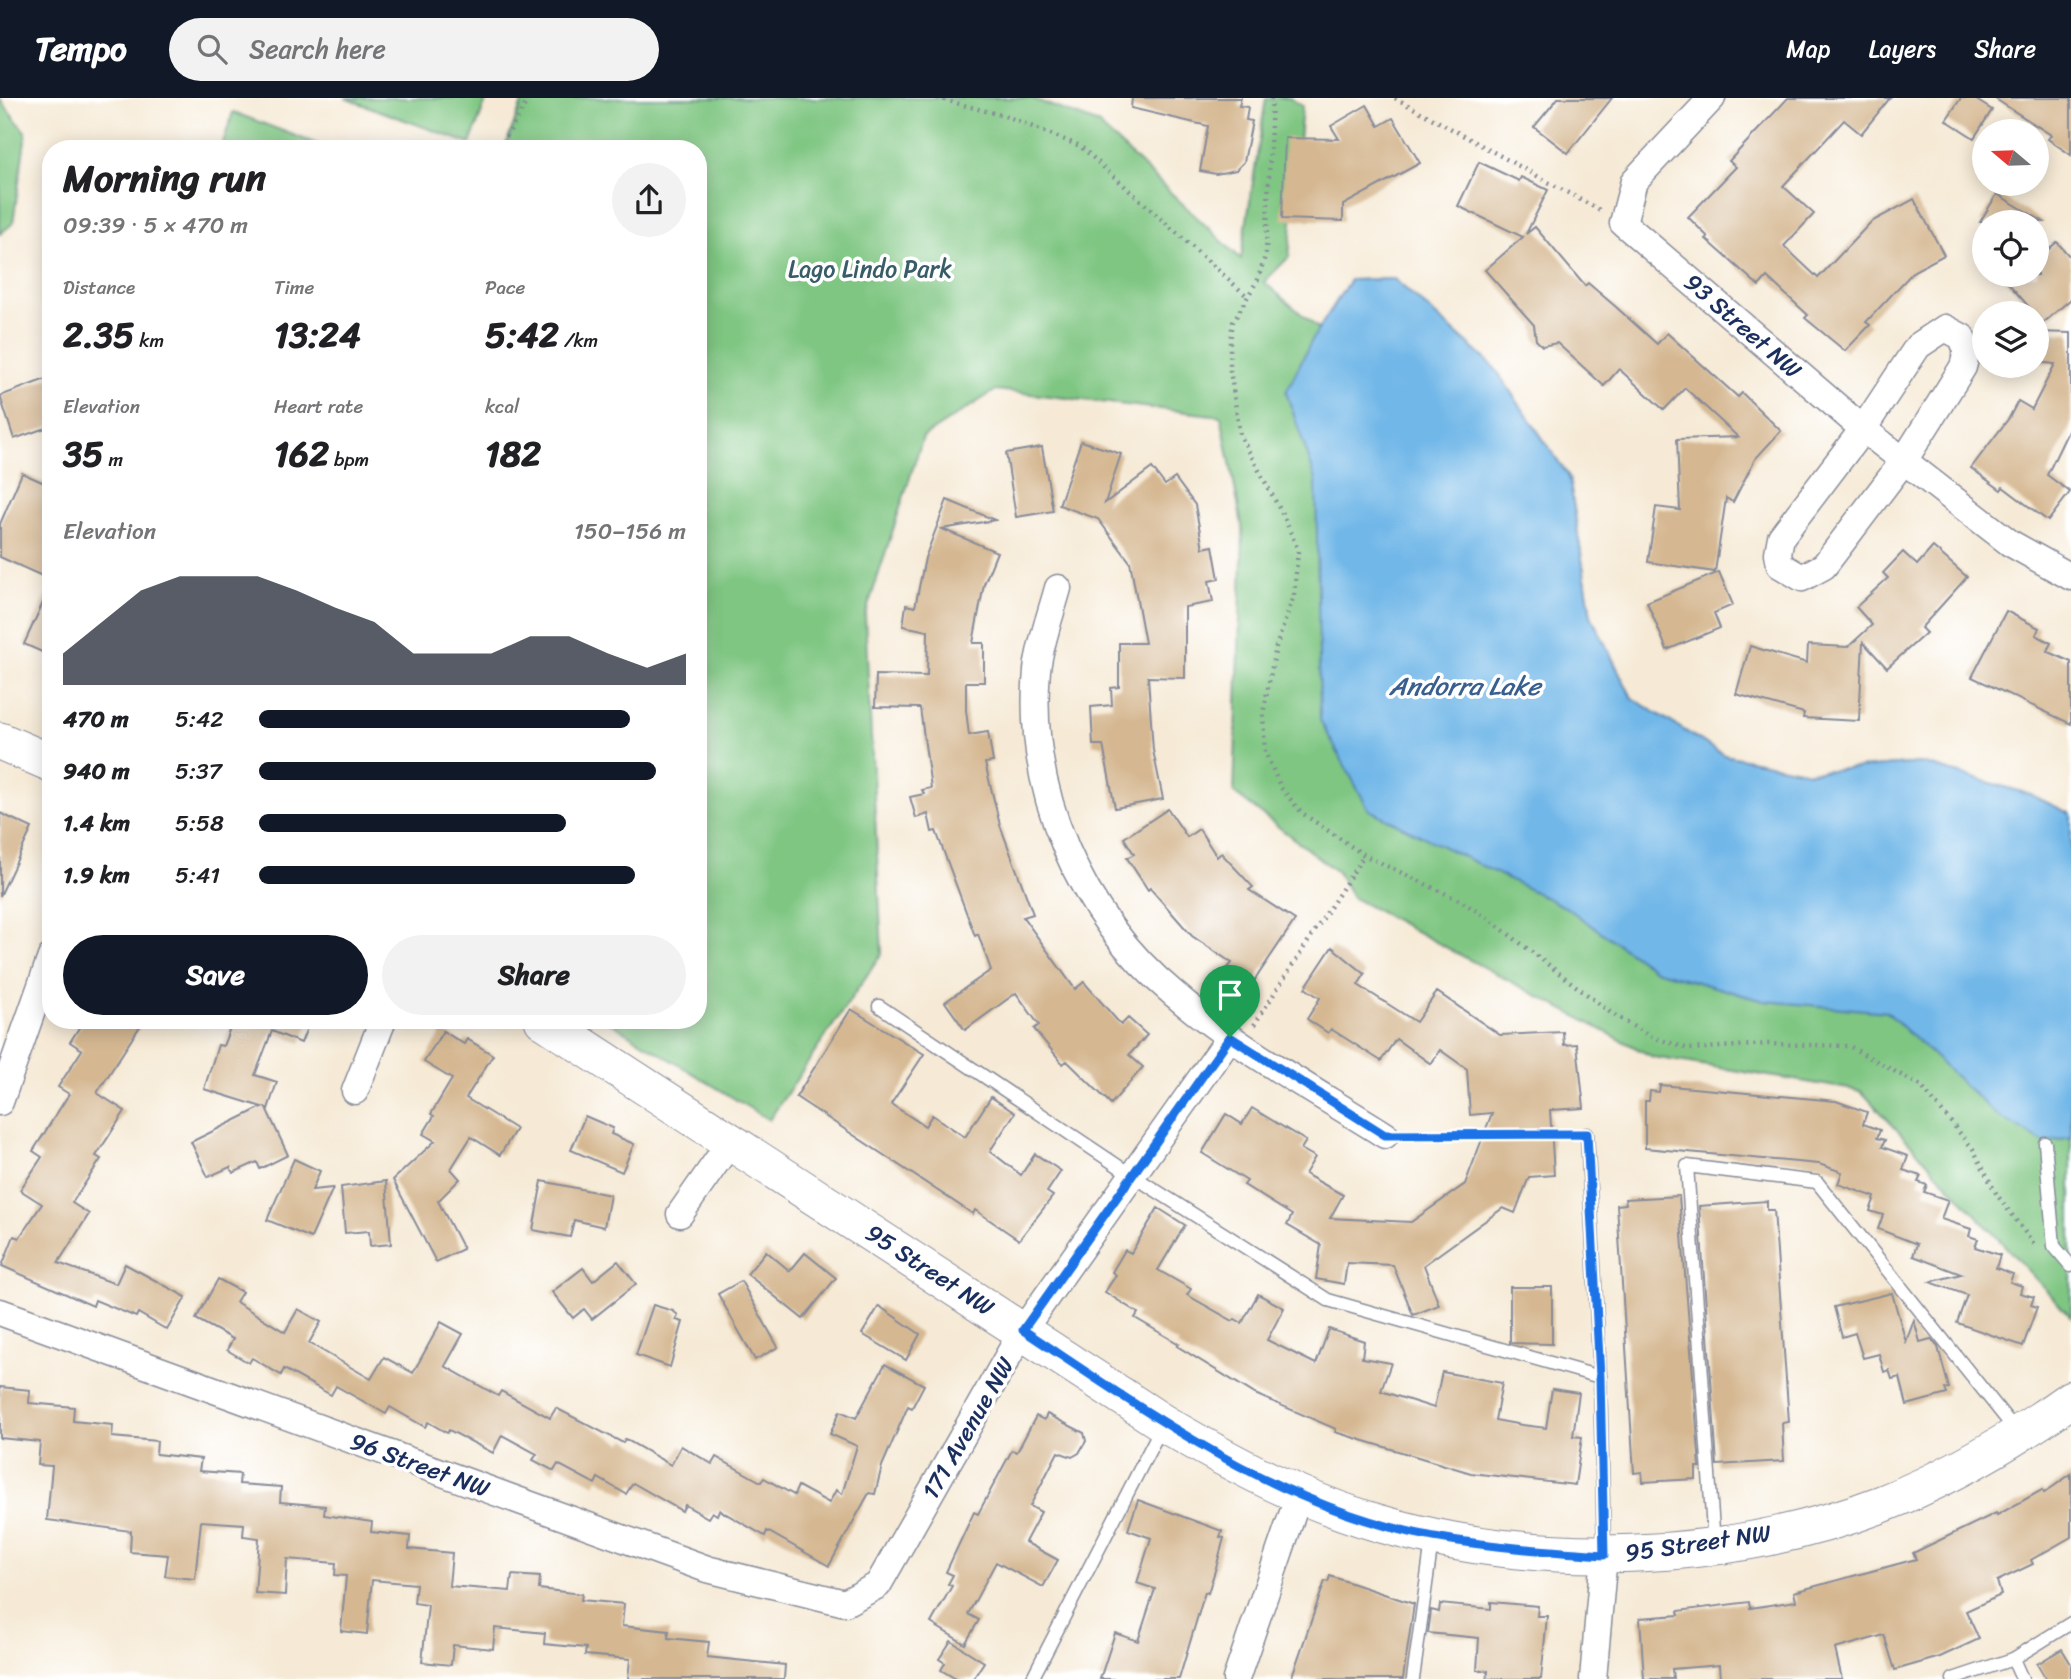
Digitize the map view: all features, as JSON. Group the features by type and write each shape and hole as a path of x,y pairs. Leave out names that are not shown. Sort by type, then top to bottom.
{"street":[{"path":"1623,223 1634,181 1712,98"},
{"name":"93 Street NW","path":"1623,223 1863,429 2010,543 2071,578"},
{"path":"1945,328 1962,337 1967,351 1963,368 1905,459 1824,566 1802,578 1780,565 1778,553 1781,537 1863,429 1918,346 1945,328"},
{"path":"1058,588 1038,667 1036,693 1043,771 1055,820 1072,863 1099,913 1135,956 1173,994 1230,1037 1385,1135"},
{"path":"0,741 42,759"},
{"path":"0,1102 42,983"},
{"path":"355,1091 379,1029"},
{"name":"95 Street NW","path":"557,1029 1163,1423 1222,1458 1299,1495 1377,1523 1433,1537 1515,1549 1604,1555 1714,1545 1790,1531 1881,1504 1960,1468 2071,1399"},
{"name":"171 Avenue NW","path":"845,1603 878,1585 1023,1330 1130,1174 1230,1037"},
{"path":"680,1214 731,1141"},
{"name":"96 Street NW","path":"0,1312 707,1569 845,1603"},
{"path":"1236,1679 1299,1495"},
{"path":"1593,1679 1604,1555"}],"lane":[{"path":"879,1006 1130,1174 1328,1300 1600,1377"},
{"path":"1587,1134 1600,1377 1604,1555"},
{"path":"2045,1143 2054,1246 2071,1266"},
{"path":"1714,1545 1687,1166 1817,1182 2018,1434"},
{"path":"1032,1679 1163,1423"},
{"path":"1413,1679 1433,1537"},
{"path":"1953,1679 2014,1659 2071,1623"},
{"path":"2014,1659 2022,1679"}],"path":[{"path":"504,140 529,98"},
{"path":"937,98 1007,117 1080,146 1248,297"},
{"path":"1272,98 1266,253 1248,297 1233,323 1230,370 1240,435 1292,534 1298,564 1294,594 1276,648 1266,694 1265,752 1281,788 1302,813 1364,855 1459,900 1489,919 1611,1013 1649,1035 1689,1049 1769,1044 1849,1045 1922,1086 1973,1149 2004,1206 2043,1255"},
{"path":"1395,98 1623,223"},
{"path":"1230,1037 1254,1024 1364,855"},
{"path":"1385,1135 1587,1134"}],"green space":[{"path":"345,98 487,98 471,140 459,140"},
{"name":"Lago Lindo Park","path":"524,98 1031,98 1097,123 1241,259 1266,98 1290,98 1302,106 1289,257 1264,282 1319,329 1350,280 1394,279 1493,366 1569,477 1591,616 1632,698 1724,755 1809,772 1921,763 2029,794 2071,814 2071,1317 1861,1091 1653,1057 1353,898 1337,872 1234,793 1243,530 1221,416 996,390 923,437 865,616 882,953 769,1120 621,1029 707,1029 707,140 508,140"},
{"path":"0,99 26,133 13,223 0,234"},
{"path":"233,112 306,140 224,140"}],"water":[{"name":"Andorra Lake","path":"1394,279 1493,366 1569,477 1591,616 1632,698 1724,755 1809,772 1921,763 2029,794 2071,814 2071,1137 2045,1143 1996,1115 1887,1012 1764,1001 1655,970 1567,908 1369,810 1320,720 1316,480 1286,392 1313,338 1350,280"}],"building":[{"path":"1132,98 1241,98 1239,106 1248,107 1246,120 1252,121 1244,162 1236,170 1216,174 1200,171 1208,126 1131,108"},
{"path":"1558,98 1612,98 1568,153 1534,127"},
{"path":"1788,98 1890,98 1861,134 1844,120 1783,186 1814,214 1784,246 1818,278 1871,222 1914,199 1944,255 1914,271 1866,322 1870,325 1845,351 1805,318 1808,315 1767,277 1759,286 1706,239 1708,237 1688,217 1736,167 1729,161"},
{"path":"1961,98 1973,98 1992,110 1986,119 1972,119 1972,137 1946,120"},
{"path":"1994,98 2071,98 2071,155 2049,140 2049,119 2026,119"},
{"path":"1367,105 1379,126 1393,118 1420,163 1343,205 1343,221 1282,219 1285,138 1339,139 1331,126"},
{"path":"1479,162 1519,181 1521,177 1548,190 1526,234 1535,227 1585,286 1588,283 1657,344 1667,333 1738,397 1742,393 1781,431 1755,459 1733,502 1726,498 1715,572 1648,562 1656,507 1680,510 1677,439 1738,437 1685,388 1664,410 1619,369 1604,386 1557,343 1542,346 1536,340 1534,325 1485,270 1523,237 1458,206"},
{"path":"1996,196 2000,196 2024,210 1987,210"},
{"path":"2057,242 2071,258 2071,299 2049,318 2049,301 2024,301 2012,287 2049,287 2049,249"},
{"path":"2049,332 2071,333 2071,425 2047,475 2070,492 2048,521 2003,487 2001,490 1971,468 2009,418 2018,401 2032,409 2055,364 2049,363"},
{"path":"42,380 42,429 14,439 0,396"},
{"path":"1081,441 1121,454 1105,503 1152,468 1165,485 1175,478 1195,505 1203,548 1213,546 1219,579 1209,581 1213,602 1185,607 1185,678 1148,677 1153,750 1163,799 1115,808 1103,745 1093,745 1091,707 1112,705 1111,688 1119,687 1119,643 1145,643 1130,562 1098,519 1059,505"},
{"path":"1042,447 1053,511 1016,517 1006,453"},
{"path":"22,473 42,482 42,576 0,557 0,524"},
{"path":"947,500 995,520 942,529 997,552 984,584 973,643 984,643 984,682 966,682 966,710 969,735 988,732 993,762 985,763 1000,825 1033,914 1023,917 1075,989 1084,982 1121,1025 1128,1018 1147,1035 1129,1055 1143,1067 1111,1104 1067,1061 1063,1064 1034,1029 1039,1025 1016,993 965,1030 945,1002 991,970 978,934 975,936 936,831 932,832 928,814 916,818 910,797 924,794 922,790 931,788 920,708 875,707 876,675 927,676 928,631 903,626 906,605 915,607 925,558"},
{"path":"1933,547 1967,577 1921,628 1926,633 1887,668 1863,642 1859,721 1803,718 1804,713 1736,694 1750,646 1807,663 1808,645 1848,647 1872,625 1856,607 1888,578 1883,573 1903,552 1917,565"},
{"path":"1719,572 1733,605 1714,613 1720,628 1667,650 1647,602"},
{"path":"42,605 42,652 24,644"},
{"path":"2006,611 2039,628 2036,635 2051,643 2047,651 2071,662 2071,724 1972,677"},
{"path":"1168,809 1187,837 1199,829 1217,857 1221,853 1253,887 1249,890 1295,920 1252,984 1228,968 1232,963 1192,936 1150,888 1148,890 1127,858 1134,854 1124,838"},
{"path":"0,813 32,828 0,896"},
{"path":"1332,947 1365,974 1358,985 1416,1022 1437,992 1500,1035 1563,1032 1564,1045 1577,1044 1584,1108 1550,1110 1554,1175 1529,1177 1515,1213 1503,1208 1424,1265 1439,1305 1413,1315 1393,1265 1347,1263 1344,1284 1316,1279 1321,1245 1287,1225 1292,1215 1244,1185 1247,1181 1202,1153 1226,1114 1242,1124 1252,1108 1306,1141 1301,1149 1315,1157 1305,1174 1343,1195 1330,1218 1411,1222 1465,1184 1492,1113 1470,1115 1467,1069 1440,1050 1431,1064 1396,1039 1381,1061 1331,1029 1328,1033 1307,1019 1320,998 1305,988"},
{"path":"851,1009 924,1054 891,1104 925,1126 932,1115 965,1137 991,1097 1015,1113 990,1151 1021,1175 1035,1154 1061,1171 1047,1192 1053,1196 1019,1240 975,1210 973,1214 796,1097"},
{"path":"78,1029 138,1029 97,1093 125,1111 96,1156 101,1159 72,1203 89,1214 58,1263 116,1284 125,1264 186,1297 167,1330 138,1313 136,1317 95,1300 93,1306 2,1266 14,1236 19,1238 42,1204 20,1190 42,1157 33,1151 69,1094 58,1087 82,1050 70,1042"},
{"path":"230,1029 306,1029 301,1043 272,1031 255,1075 277,1082 268,1109 266,1108 288,1155 260,1169 257,1162 233,1173 230,1167 208,1177 191,1142 262,1107 204,1089 218,1045 223,1046"},
{"path":"443,1031 464,1044 467,1039 493,1055 466,1098 516,1129 500,1155 471,1137 451,1169 460,1179 438,1201 463,1249 436,1262 393,1180 435,1141 423,1134 434,1116 431,1114 452,1079 424,1062"},
{"path":"1660,1085 1836,1101 1867,1112 1863,1124 1880,1130 1877,1138 1885,1140 1882,1147 1908,1156 1903,1170 1921,1176 1918,1182 1927,1185 1924,1192 1948,1200 1941,1219 1971,1229 1969,1236 1978,1239 1975,1247 2000,1255 1996,1268 2013,1274 2010,1282 2022,1286 2020,1293 2034,1297 2031,1305 2037,1307 2023,1346 1957,1323 1967,1295 1930,1282 1961,1274 1913,1256 1917,1244 1878,1229 1883,1215 1870,1211 1875,1197 1838,1184 1842,1172 1819,1164 1645,1148 1645,1101 1649,1101 1650,1091 1659,1092"},
{"path":"585,1116 613,1128 611,1134 634,1144 622,1172 571,1150"},
{"path":"294,1159 320,1171 312,1190 333,1188 311,1238 267,1220"},
{"path":"386,1181 391,1244 370,1246 369,1231 345,1233 341,1187"},
{"path":"542,1181 610,1195 604,1227 574,1220 570,1237 533,1230"},
{"path":"1679,1196 1700,1467 1696,1467 1696,1479 1643,1482 1642,1472 1634,1473 1617,1205 1626,1204 1625,1199"},
{"path":"1767,1201 1767,1210 1774,1210 1789,1422 1782,1423 1784,1461 1717,1465 1699,1206"},
{"path":"1158,1208 1185,1225 1158,1270 1191,1289 1187,1295 1233,1321 1235,1319 1242,1323 1258,1294 1284,1308 1267,1340 1316,1364 1329,1329 1364,1341 1362,1358 1391,1363 1381,1391 1434,1408 1442,1372 1502,1383 1495,1420 1546,1428 1552,1389 1579,1393 1573,1436 1582,1437 1575,1485 1471,1473 1335,1432 1336,1429 1255,1394 1177,1346 1179,1344 1135,1318 1138,1313 1105,1292 1116,1275 1112,1272 1125,1250 1131,1253"},
{"path":"766,1251 790,1271 805,1253 836,1278 803,1319 747,1274"},
{"path":"618,1261 636,1284 592,1319 584,1309 573,1318 552,1292 583,1268 593,1281"},
{"path":"218,1279 242,1292 236,1302 285,1332 298,1309 321,1322 309,1343 371,1379 384,1357 413,1373 441,1322 463,1334 445,1366 498,1396 501,1391 550,1418 556,1408 623,1443 625,1439 671,1465 681,1446 712,1464 716,1457 761,1482 764,1478 794,1495 798,1486 829,1503 836,1490 842,1494 857,1446 830,1434 840,1411 856,1418 885,1364 924,1385 912,1408 908,1406 882,1466 875,1494 869,1493 829,1566 767,1531 765,1536 719,1510 717,1515 712,1512 708,1518 685,1505 682,1511 633,1483 626,1494 598,1478 595,1484 558,1464 554,1471 533,1460 537,1454 502,1435 493,1453 449,1430 447,1433 428,1422 425,1427 390,1407 386,1414 336,1386 331,1395 284,1369 281,1375 252,1358 249,1363 227,1350 233,1339 196,1319"},
{"path":"741,1281 778,1347 755,1360 718,1294"},
{"path":"1510,1287 1552,1287 1552,1344 1510,1343"},
{"path":"1892,1293 1906,1342 1914,1320 1920,1342 1931,1339 1938,1347 1949,1388 1945,1389 1947,1394 1907,1405 1900,1377 1892,1379 1889,1370 1884,1372 1879,1354 1863,1358 1855,1333 1842,1337 1834,1307"},
{"path":"653,1305 673,1311 678,1315 676,1320 683,1322 670,1367 636,1355"},
{"path":"879,1306 920,1334 906,1360 862,1334"},
{"path":"0,1387 30,1390 29,1403 74,1407 73,1421 113,1425 112,1437 157,1441 156,1454 201,1459 199,1471 240,1474 239,1484 281,1487 280,1502 325,1506 324,1515 372,1522 371,1532 410,1536 409,1549 452,1553 449,1586 510,1591 512,1575 540,1577 539,1589 582,1594 581,1600 624,1604 622,1626 669,1631 668,1638 709,1642 707,1657 785,1665 784,1679 628,1679 630,1659 585,1655 586,1648 544,1644 545,1633 495,1628 493,1649 453,1645 451,1665 422,1662 428,1605 414,1603 416,1584 372,1580 367,1634 341,1631 346,1576 335,1575 336,1563 287,1559 285,1595 255,1593 259,1538 243,1536 244,1524 201,1521 195,1579 165,1576 168,1555 130,1552 131,1531 47,1520 52,1466 38,1465 40,1442 0,1438"},
{"path":"1047,1414 1084,1433 1086,1441 1079,1453 1072,1457 1058,1452 1030,1506 1041,1512 1025,1542 1058,1560 1043,1587 996,1562 968,1614 979,1620 965,1644 931,1623 952,1586 948,1584 953,1575 946,1572 974,1512 978,1514 1012,1450 1017,1452 1036,1416 1044,1420"},
{"path":"2071,1474 2071,1537 2031,1560 2033,1564 1997,1581 2001,1595 1966,1611 1979,1639 1940,1657 1895,1670 1884,1635 1835,1649 1842,1679 1720,1679 1719,1665 1672,1669 1673,1679 1644,1679 1640,1618 1679,1615 1678,1611 1749,1602 1750,1608 1796,1601 1794,1592 1916,1559 1913,1553 1996,1513 1997,1515 2042,1490 2044,1493"},
{"path":"1138,1500 1222,1531 1220,1537 1224,1538 1179,1679 1100,1679 1115,1633 1138,1641 1155,1589 1137,1583 1151,1538 1128,1530"},
{"path":"1330,1576 1414,1604 1403,1679 1291,1679 1325,1581 1328,1582"},
{"path":"1491,1602 1538,1606 1537,1616 1547,1616 1541,1679 1487,1679 1488,1671 1477,1670 1479,1638 1428,1633 1431,1610 1439,1612 1440,1604 1491,1609"},
{"path":"951,1641 984,1662 973,1679 956,1679 941,1670 945,1663 939,1659"},
{"path":"2062,1649 2071,1664 2071,1679 2046,1679 2037,1664"}],"route":[{"path":"1230,1037 1385,1135 1587,1134 1600,1377 1604,1555 1515,1549 1433,1537 1377,1523 1299,1495 1222,1458 1163,1423 1023,1330 1130,1174 1230,1037"}]}
